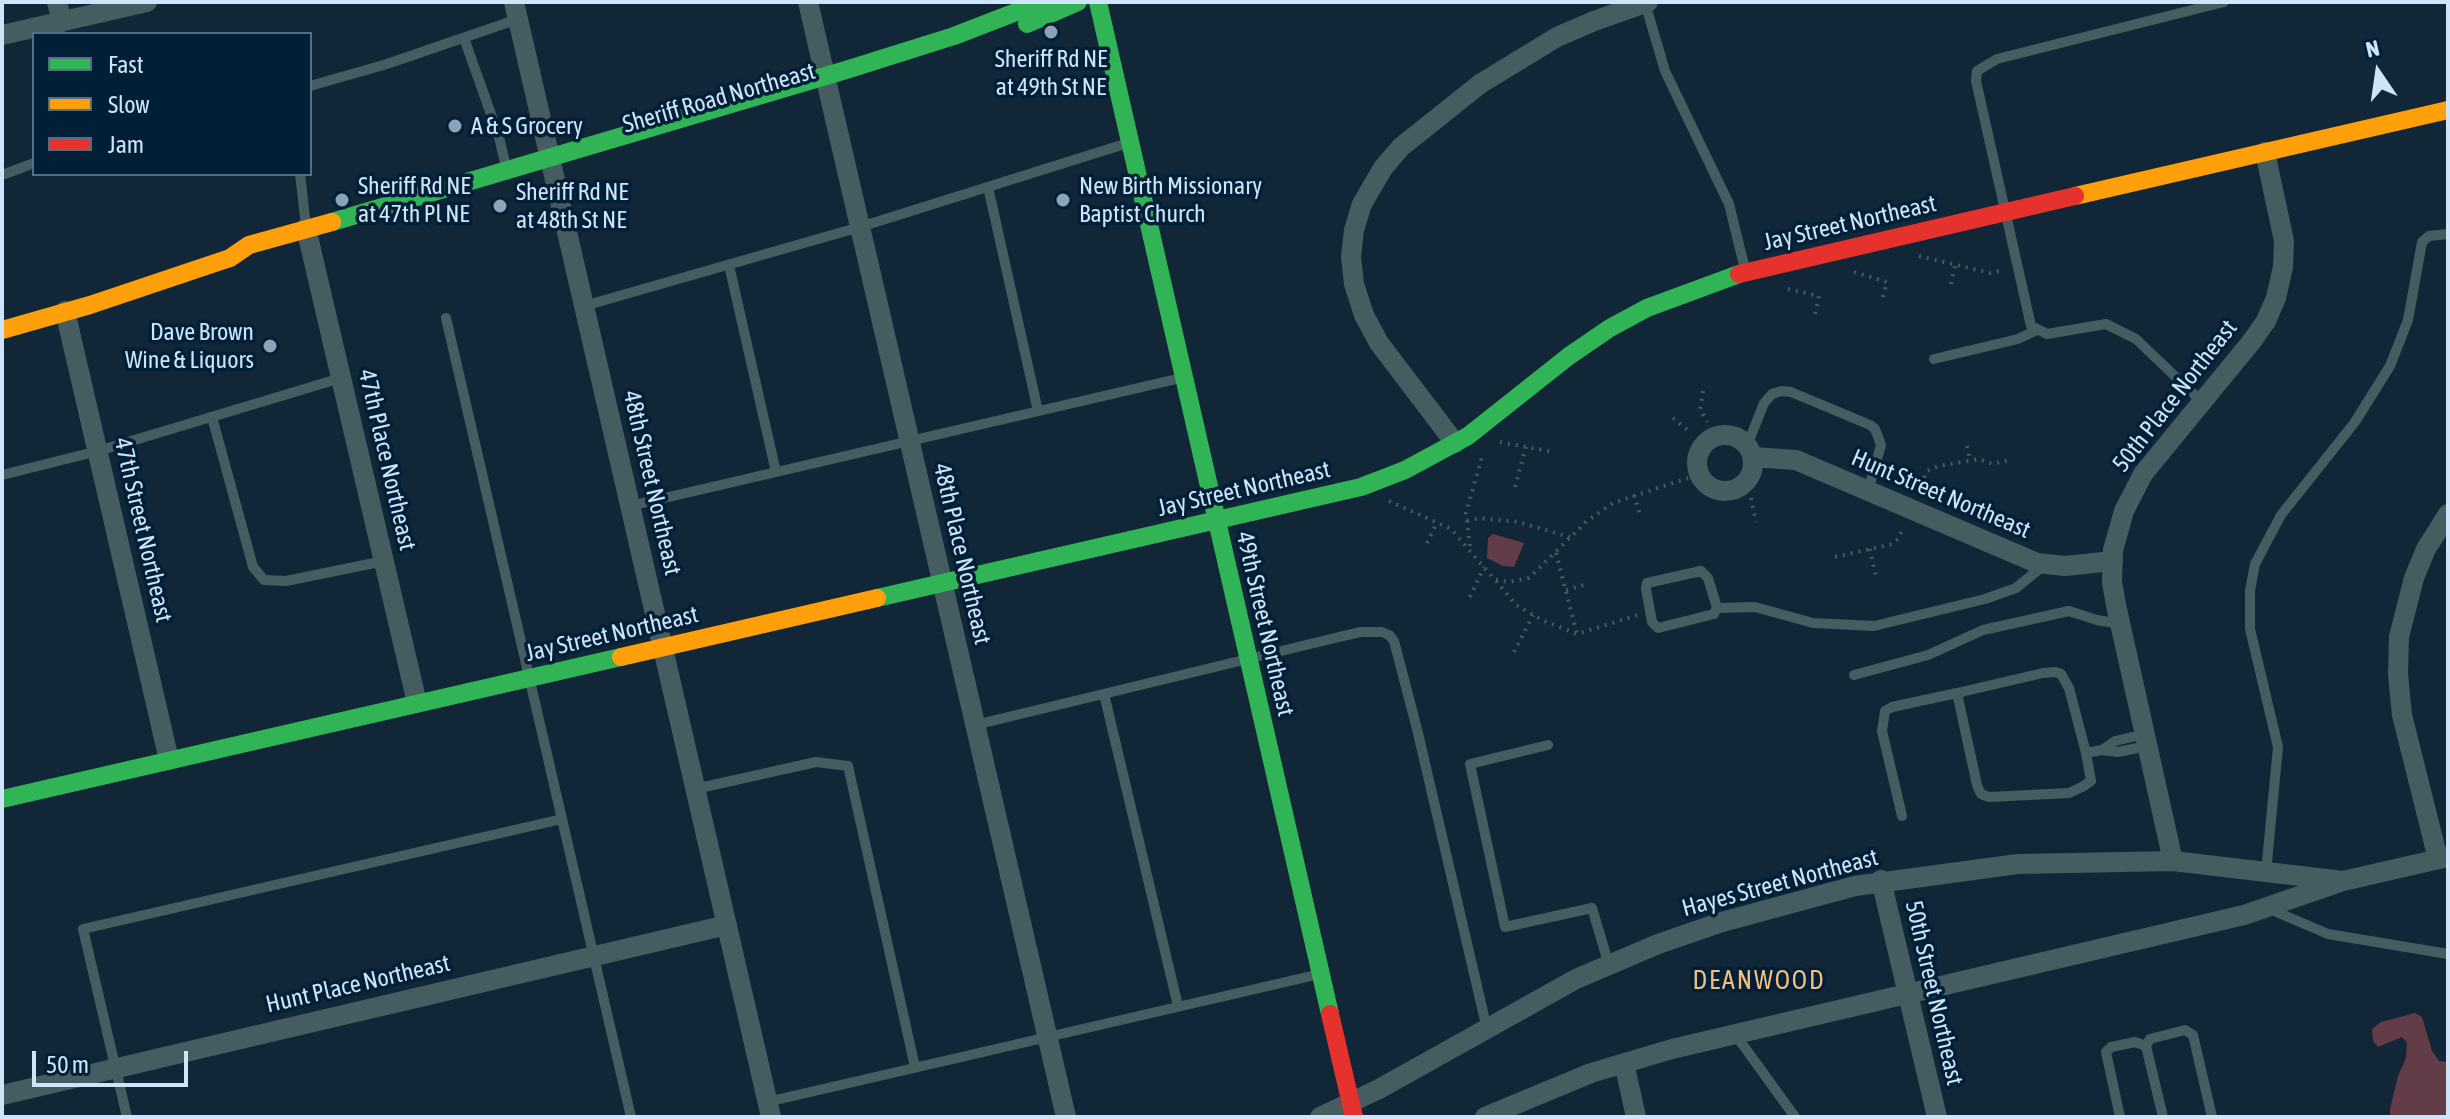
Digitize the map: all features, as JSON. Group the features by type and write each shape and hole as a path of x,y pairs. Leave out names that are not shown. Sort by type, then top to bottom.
{"street":[{"path":"2,35 59,12 147,2"},
{"name":"48th Place Northeast","path":"808,2 1066,1117"},
{"name":"Sheriff Road Northeast","path":"828,84 1042,2"},
{"name":"Sheriff Road Northeast","path":"2,330 230,258 249,245 308,235 828,84 972,46 1078,2"},
{"name":"49th Street Northeast","path":"1098,2 1352,1110"},
{"path":"1455,443 1379,343 1364,315 1354,284 1351,257 1354,230 1362,204 1383,168 1401,147 1480,84 1557,37 1647,2"},
{"name":"48th Street Northeast","path":"517,7 769,1110"},
{"name":"Jay Street Northeast","path":"2,799 1361,487 1395,474 1481,427 1569,356 1610,328 1667,300 1746,272 2448,110"},
{"name":"50th Place Northeast","path":"2173,861 2114,594 2113,561 2118,530 2134,488 2152,460 2259,331 2271,309 2281,280 2283,234 2265,152"},
{"name":"Sheriff Road Northeast","path":"308,235 362,214 506,169 552,163"},
{"name":"47th Place Northeast","path":"308,235 417,703"},
{"name":"47th Street Northeast","path":"65,311 169,760"},
{"name":"Hunt Street Northeast","path":"1750,452 1796,460 2029,560 2065,566 2113,561"},
{"path":"2443,858 2402,715 2398,674 2399,637 2414,578 2426,549 2448,514"},
{"name":"Hayes Street Northeast","path":"1485,1117 1542,1092 1624,1063 2265,908 2343,881 2443,858"},
{"name":"Hayes Street Northeast","path":"1320,1117 1352,1110 1487,1029 1576,979 1609,965 1722,922 1881,880 2018,864 2173,861 2343,881"},
{"name":"50th Street Northeast","path":"1881,880 1937,1117"},
{"name":"Hunt Place Northeast","path":"2,1095 727,925"},
{"path":"1624,1063 1636,1117"}],"lane":[{"path":"1647,2 1665,71 1729,204 1746,272"},
{"path":"2201,401 2136,339 2106,324 2047,334 2031,326 1976,81 1977,71 1997,59 2224,2"},
{"path":"312,85 464,38 517,7"},
{"path":"464,38 499,137 506,169"},
{"path":"584,306 860,227 1130,142"},
{"path":"2,175 32,164"},
{"path":"300,176 308,235"},
{"path":"988,187 1038,411"},
{"path":"2266,872 2278,747 2250,629 2250,591 2255,564 2281,515 2355,422 2390,366 2408,320 2422,242 2429,236 2448,234"},
{"path":"729,265 776,472"},
{"path":"446,318 631,1117"},
{"path":"1934,359 2018,339 2037,330"},
{"path":"2,475 98,451 341,378"},
{"path":"630,506 1183,378"},
{"path":"1750,452 1764,403 1772,394 1791,392 1875,429 1881,445 1868,491"},
{"path":"212,417 253,567 264,580 286,581 384,561"},
{"path":"1717,608 1755,607 1813,623 1874,626 1985,599 2016,588 2044,564"},
{"path":"1694,570 1705,573 1717,608 1714,614 1658,628 1652,622 1647,583 1694,570"},
{"path":"1854,675 1928,655 1983,630 2069,611 2120,624"},
{"path":"975,725 1361,632 1382,632 1394,641 1487,1029"},
{"path":"1902,816 1882,731 1885,711 1892,707 2043,673 2061,674 2069,688 2091,781 2069,793 1989,797 1981,794 1957,693"},
{"path":"1104,694 1178,1006"},
{"path":"2086,753 2102,750 2118,752 2146,740"},
{"path":"1548,745 1470,764 1505,927 1592,908 1609,965"},
{"path":"695,789 816,762 848,766 915,1067"},
{"path":"127,1117 83,929 562,819"},
{"path":"2265,908 2328,934 2448,954"},
{"path":"769,1110 915,1067 1322,974"},
{"path":"2163,1117 2146,1046 2150,1039 2185,1030 2193,1035 2212,1117"},
{"path":"1735,1034 1795,1117"},
{"path":"2120,1117 2106,1052 2111,1047 2135,1042 2146,1046"}],"path":[{"path":"1914,253 1928,260 1990,273 2018,267"},
{"path":"1951,284 1955,266"},
{"path":"1844,269 1887,282 1882,300"},
{"path":"1774,285 1819,296 1815,314"},
{"path":"1703,391 1700,409 1707,422"},
{"path":"1673,418 1691,433"},
{"path":"1498,442 1553,452"},
{"path":"1967,446 1970,460"},
{"path":"1515,487 1526,447"},
{"path":"1470,548 1466,513 1484,451"},
{"path":"1921,485 1927,471 1970,460 1979,459 1992,464 2009,460"},
{"path":"1494,579 1508,582 1529,578 1598,513 1613,503 1688,478"},
{"path":"1634,495 1641,518"},
{"path":"1751,498 1756,522"},
{"path":"1386,500 1451,529 1516,605 1577,634 1650,612"},
{"path":"1467,521 1479,518 1518,522 1572,537"},
{"path":"1427,543 1437,522"},
{"path":"1835,557 1892,544 1903,529"},
{"path":"1870,549 1876,577"},
{"path":"1556,553 1577,634"},
{"path":"1470,597 1484,567"},
{"path":"1566,590 1587,584"},
{"path":"1514,652 1533,615"}],"shaded area":[{"path":"1493,534 1524,543 1514,567 1503,566 1487,558 1488,538"},
{"path":"2415,1013 2422,1017 2432,1051 2439,1061 2448,1062 2448,1117 2390,1117 2407,1043 2402,1037 2378,1047 2373,1041 2372,1029 2381,1022"}],"traffic: fast":[{"path":"332,222 846,70 954,36 1042,2"},
{"path":"1027,24 1078,2"},
{"path":"1098,2 1330,1014"},
{"path":"877,598 1361,487 1405,470 1468,436 1569,356 1610,328 1647,308 1739,274"},
{"path":"2,799 621,657"}],"traffic: slow":[{"path":"2075,196 2448,110"},
{"path":"2,330 90,305 230,258 249,245 332,222"},
{"path":"621,657 877,598"}],"traffic: jam":[{"path":"1739,274 2075,196"},
{"path":"1330,1014 1354,1117"}],"place":[{"name":"Sheriff Rd NE at 49th St NE","path":"1051,32"},
{"name":"A & S Grocery","path":"455,126"},
{"name":"Sheriff Rd NE at 47th Pl NE","path":"342,200"},
{"name":"New Birth Missionary Baptist Church","path":"1063,200"},
{"name":"Sheriff Rd NE at 48th St NE","path":"500,206"},
{"name":"Dave Brown Wine & Liquors","path":"270,346"}],"district":[{"name":"DEANWOOD","path":"1759,981"}]}
